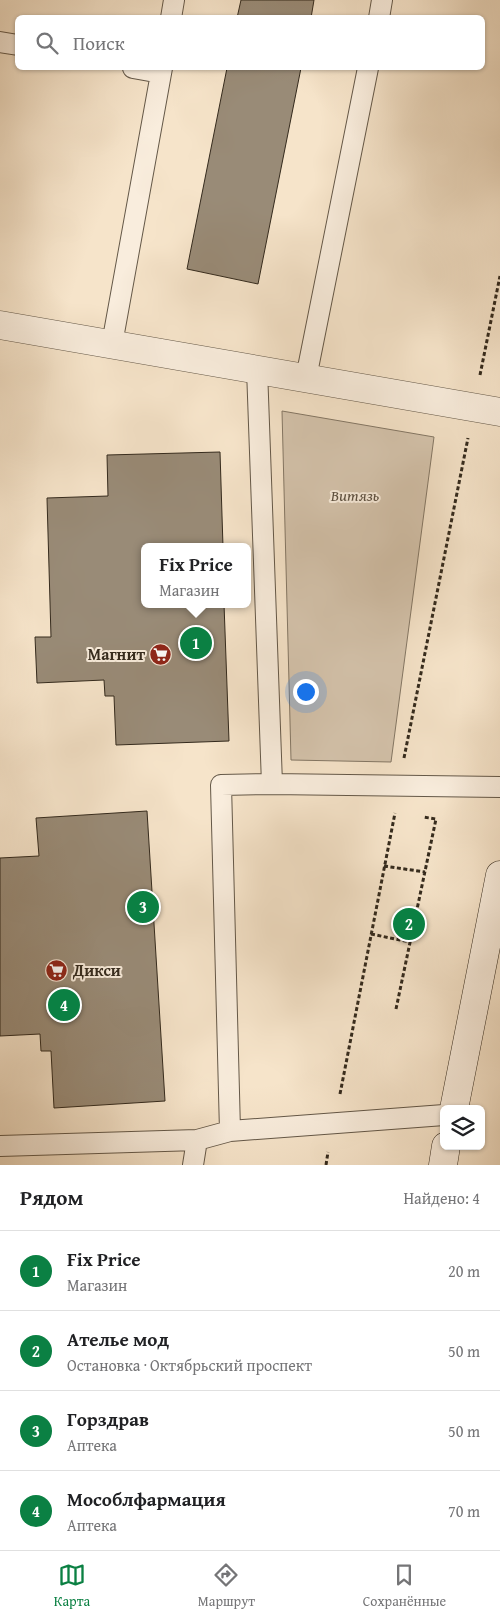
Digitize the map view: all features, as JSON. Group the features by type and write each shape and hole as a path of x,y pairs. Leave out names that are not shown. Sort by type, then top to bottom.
{"street":[{"path":"0,325 500,412"},
{"path":"455,1105 495,923 500,875"},
{"path":"443,1165 445,1150"}],"lane":[{"path":"172,15 174,0"},
{"path":"379,15 382,0"},
{"path":"0,42 15,44"},
{"path":"112,344 162,70"},
{"path":"306,378 368,70"},
{"path":"257,369 272,784"},
{"path":"230,1131 220,785 500,787"},
{"path":"0,1146 197,1140 230,1131 440,1115"},
{"path":"193,1165 197,1140"}],"path":[{"path":"400,786 408,732 500,276"},
{"path":"326,1165 395,811 403,813"},
{"path":"396,1009 436,820 420,816"},
{"path":"384,866 425,872"},
{"path":"371,934 410,942"}],"green space":[{"name":"Витязь","path":"282,411 434,437 391,762 291,760"}],"building":[{"path":"241,0 314,0 312,15 238,15"},
{"path":"227,70 301,70 258,284 187,269"},
{"path":"220,452 223,543 141,543 141,608 224,608 229,741 116,745 114,696 105,696 104,680 37,683 35,637 51,637 47,498 108,496 107,455"},
{"path":"147,811 165,1101 54,1108 51,1051 41,1051 40,1034 0,1036 0,858 39,856 36,818"}],"place":[{"name":"Fix Price","path":"196,643"},
{"name":"Магнит","path":"161,654"},
{"name":"Горздрав","path":"143,907"},
{"name":"Ателье мод","path":"409,924"},
{"name":"Дикси","path":"57,970"},
{"name":"Мособлфармация","path":"64,1005"}]}
